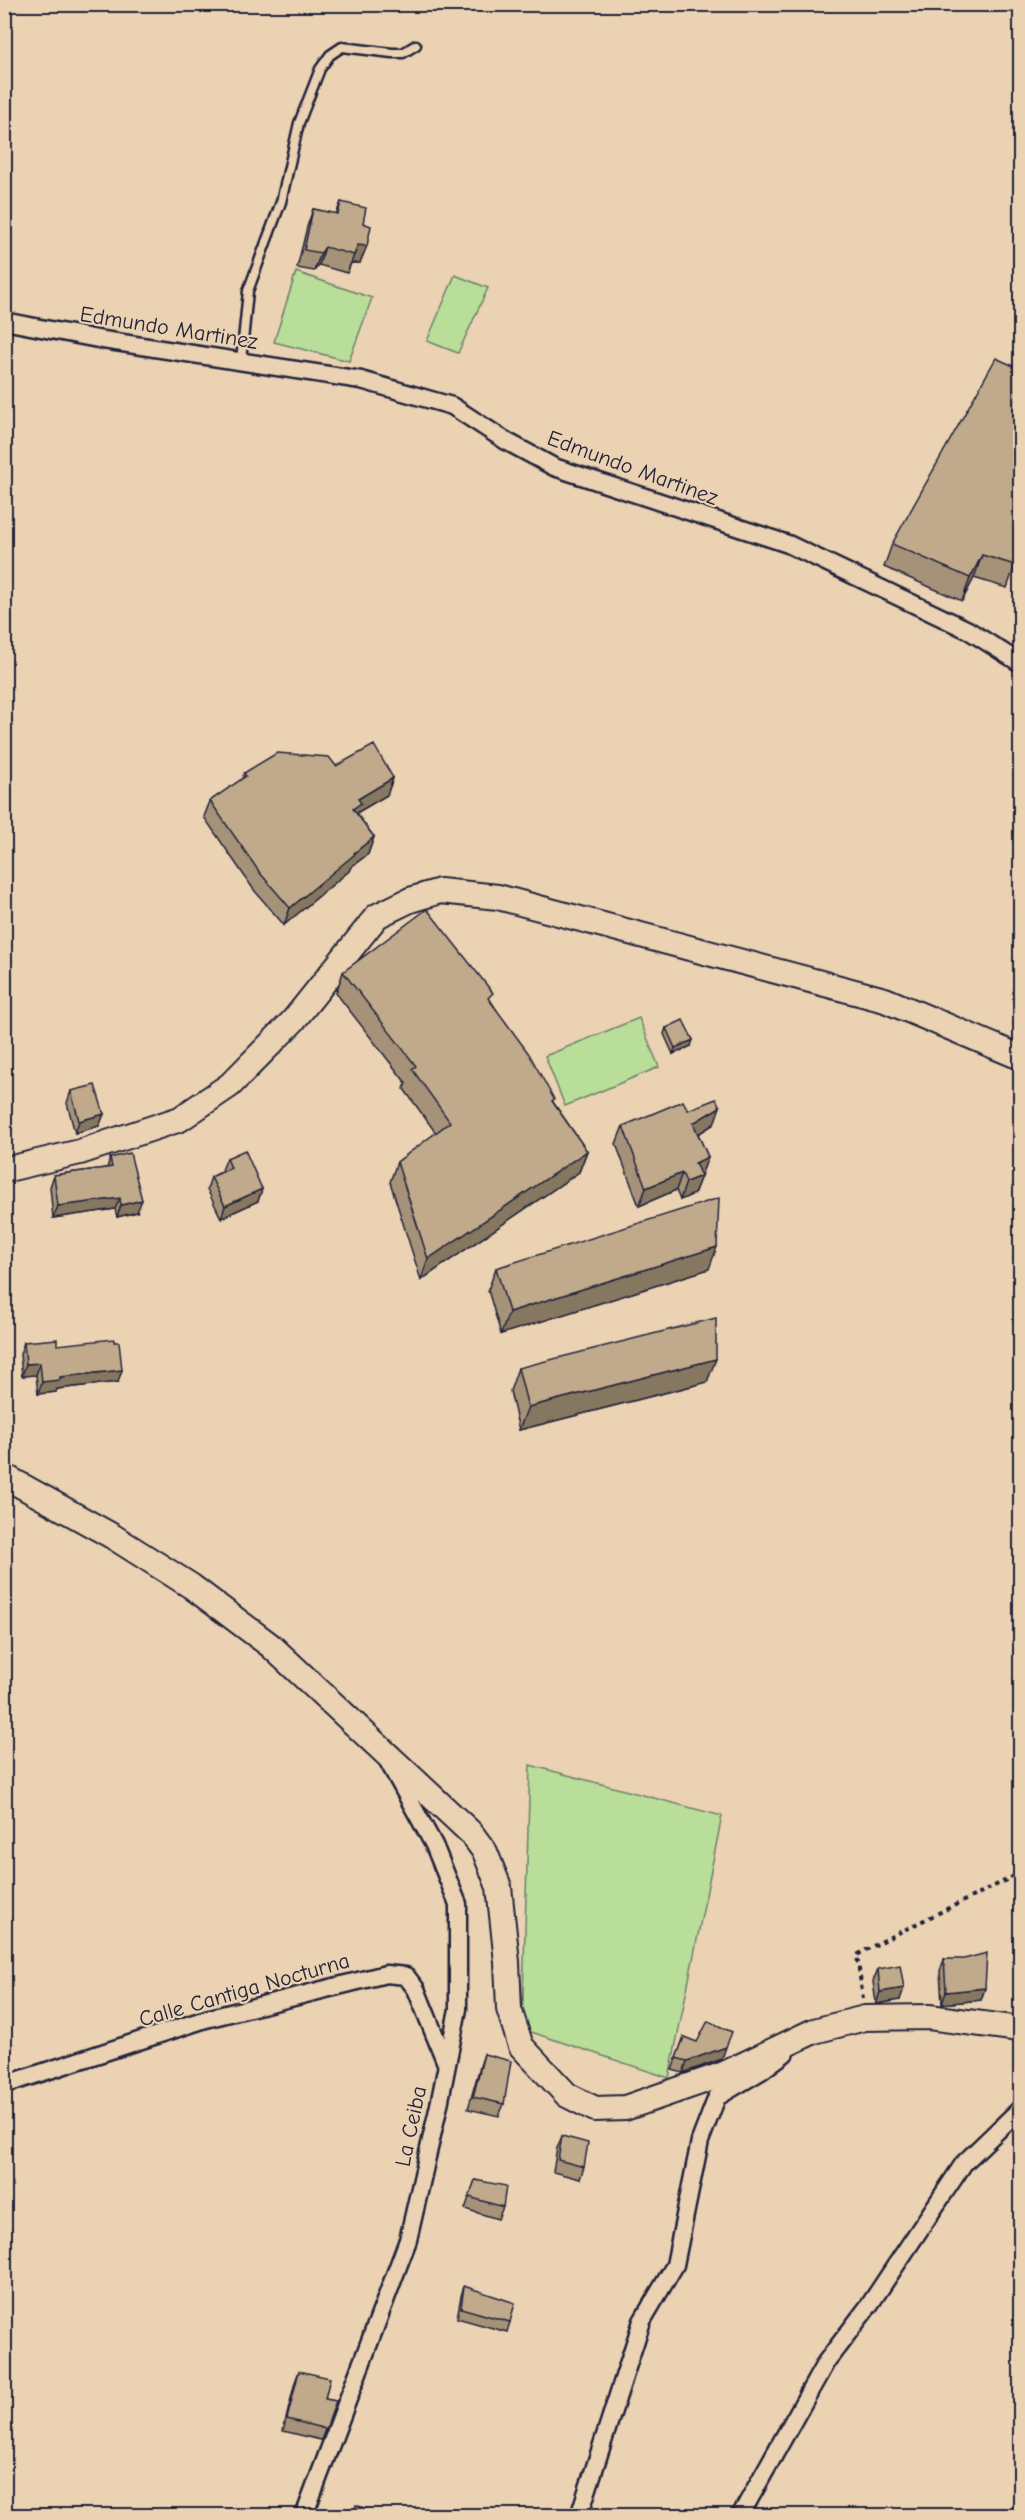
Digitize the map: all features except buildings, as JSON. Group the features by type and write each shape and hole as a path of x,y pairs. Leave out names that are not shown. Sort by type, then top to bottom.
{"street":[{"name":"Edmundo Martinez","path":"4,321 102,340 361,380 452,406 507,441 554,467 788,544 968,630 1020,663"},
{"path":"4,1170 80,1152 180,1119 230,1085 277,1037 377,916 410,900 440,891 498,897 885,1000 1020,1057"},
{"path":"4,1476 112,1536 191,1586 271,1646 471,1833 485,1852 499,1887 509,2008 521,2046 567,2095 595,2109 625,2108 724,2074 814,2031 865,2018 929,2017 1020,2030"},
{"name":"La Ceiba","path":"304,2516 408,2240 439,2105 458,2008 458,1904 434,1845 380,1747"},
{"name":"Calle Cantiga Nocturna","path":"4,2085 206,2019 386,1974 406,1976 416,1989 446,2063"},
{"path":"579,2516 642,2321 675,2265 700,2141 717,2097 761,2071 814,2031"},
{"path":"740,2516 826,2362 870,2304 964,2163 1020,2109"}],"lane":[{"path":"241,361 241,339 248,291 281,202 299,123 320,69 330,55 342,47 392,53 403,52 416,45"}],"path":[{"path":"865,2018 857,1955 888,1937 962,1904 1020,1873"}],"green space":[{"path":"296,272 372,298 349,361 274,342"},
{"path":"455,275 488,288 458,353 427,341"},
{"path":"639,1018 659,1067 565,1106 545,1056"},
{"path":"530,1765 722,1816 669,2078 522,2029"}]}
